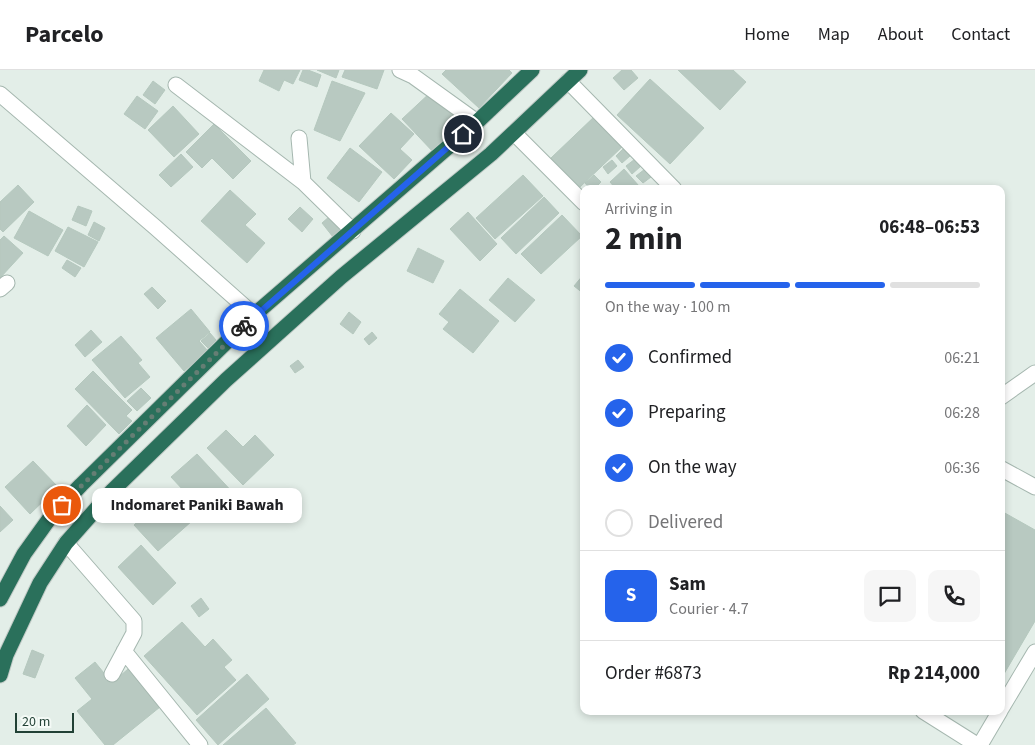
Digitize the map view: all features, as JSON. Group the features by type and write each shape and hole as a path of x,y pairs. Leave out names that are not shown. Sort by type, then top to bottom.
{"highway":[{"path":"0,599 24,554 52,514 254,316 477,122 532,70"},
{"path":"0,675 6,655 40,583 66,543 113,490 226,380 341,277 492,154 580,70"}],"street":[{"path":"400,70 412,76 477,122"},
{"path":"568,81 670,185"},
{"path":"176,85 303,182 353,231"},
{"path":"0,94 155,227 254,316"},
{"path":"514,133 580,199"},
{"path":"300,138 303,182"},
{"path":"1005,394 1035,373"},
{"path":"1005,471 1035,487"},
{"path":"66,543 134,621 134,633 112,674"},
{"path":"124,651 200,745"},
{"path":"1005,703 1035,652"},
{"path":"930,715 979,745 998,715"}],"building":[{"path":"264,70 300,70 293,84 284,80 279,91 259,81"},
{"path":"303,70 321,75 317,87 299,80"},
{"path":"317,70 339,70 336,78"},
{"path":"345,70 384,70 377,89 342,77"},
{"path":"446,70 509,70 512,73 479,108 442,74"},
{"path":"622,70 631,70 638,78 624,90 613,78"},
{"path":"678,70 733,70 746,82 720,110"},
{"path":"650,79 704,128 670,164 617,115"},
{"path":"153,81 165,90 155,104 143,95"},
{"path":"332,81 365,93 340,141 314,130"},
{"path":"432,91 465,127 436,155 402,119"},
{"path":"137,96 158,111 145,129 124,114"},
{"path":"173,106 199,134 174,157 148,130"},
{"path":"391,113 414,134 400,149 412,160 394,179 359,146"},
{"path":"596,115 624,145 579,188 551,158"},
{"path":"214,124 251,161 233,179 212,158 202,168 186,152"},
{"path":"350,148 382,172 359,202 327,178"},
{"path":"623,149 630,156 622,163 616,156"},
{"path":"181,154 193,167 171,187 159,175"},
{"path":"635,159 641,166 632,174 626,166"},
{"path":"612,160 617,166 608,174 603,167"},
{"path":"624,169 638,185 613,185 610,182"},
{"path":"645,169 651,177 643,183 636,176"},
{"path":"523,175 543,196 495,239 476,218"},
{"path":"594,175 601,182 598,185 587,185 585,183"},
{"path":"18,185 34,202 3,232 0,229 0,202"},
{"path":"230,190 256,214 245,225 265,243 247,263 201,221"},
{"path":"544,197 559,213 516,254 501,238"},
{"path":"78,206 92,211 86,226 72,220"},
{"path":"300,207 313,219 302,232 288,219"},
{"path":"29,211 63,230 48,256 14,238"},
{"path":"468,212 497,244 480,261 450,229"},
{"path":"562,215 580,234 580,238 541,274 521,254"},
{"path":"330,216 341,231 333,237 322,223"},
{"path":"94,222 105,228 99,241 88,235"},
{"path":"68,227 98,242 84,267 55,251"},
{"path":"4,236 23,253 0,278 0,240"},
{"path":"418,248 444,261 433,283 407,271"},
{"path":"67,260 81,268 75,277 62,268"},
{"path":"508,278 535,300 515,322 489,300"},
{"path":"580,279 580,291 574,286"},
{"path":"152,287 166,301 158,309 144,294"},
{"path":"460,289 499,321 473,353 443,329 449,322 439,314"},
{"path":"191,309 210,332 199,341 208,351 184,371 156,338"},
{"path":"349,312 361,322 353,334 340,324"},
{"path":"91,330 102,342 85,357 75,345"},
{"path":"372,332 377,338 369,345 364,339"},
{"path":"210,333 216,340 208,348 201,341"},
{"path":"121,336 142,360 138,363 150,377 125,398 92,360"},
{"path":"298,360 304,367 295,373 290,366"},
{"path":"93,371 132,410 126,416 132,421 119,434 75,389"},
{"path":"141,388 151,398 137,411 127,401"},
{"path":"87,405 106,425 86,446 67,426"},
{"path":"226,430 243,447 255,435 274,455 243,485 207,448"},
{"path":"197,454 236,496 211,520 171,477"},
{"path":"33,461 58,487 30,514 5,487"},
{"path":"169,494 192,521 158,551 134,525"},
{"path":"0,506 13,520 0,532"},
{"path":"1005,513 1035,530 1035,621 1005,672"},
{"path":"141,545 176,583 153,605 118,567"},
{"path":"201,598 209,609 199,617 191,606"},
{"path":"182,622 205,647 213,639 232,660 224,667 236,680 197,715 144,656"},
{"path":"32,650 44,655 35,678 23,674"},
{"path":"95,662 112,683 128,669 160,707 113,745 105,745 77,711 92,699 75,678"},
{"path":"247,674 269,699 218,745 196,720"},
{"path":"266,708 296,743 293,745 223,745"}],"way so far":[{"path":"62,505 244,326"}],"place":[{"name":"Indomaret Paniki Bawah","path":"62,505"}],"route":[{"path":"244,326 463,134"}]}
